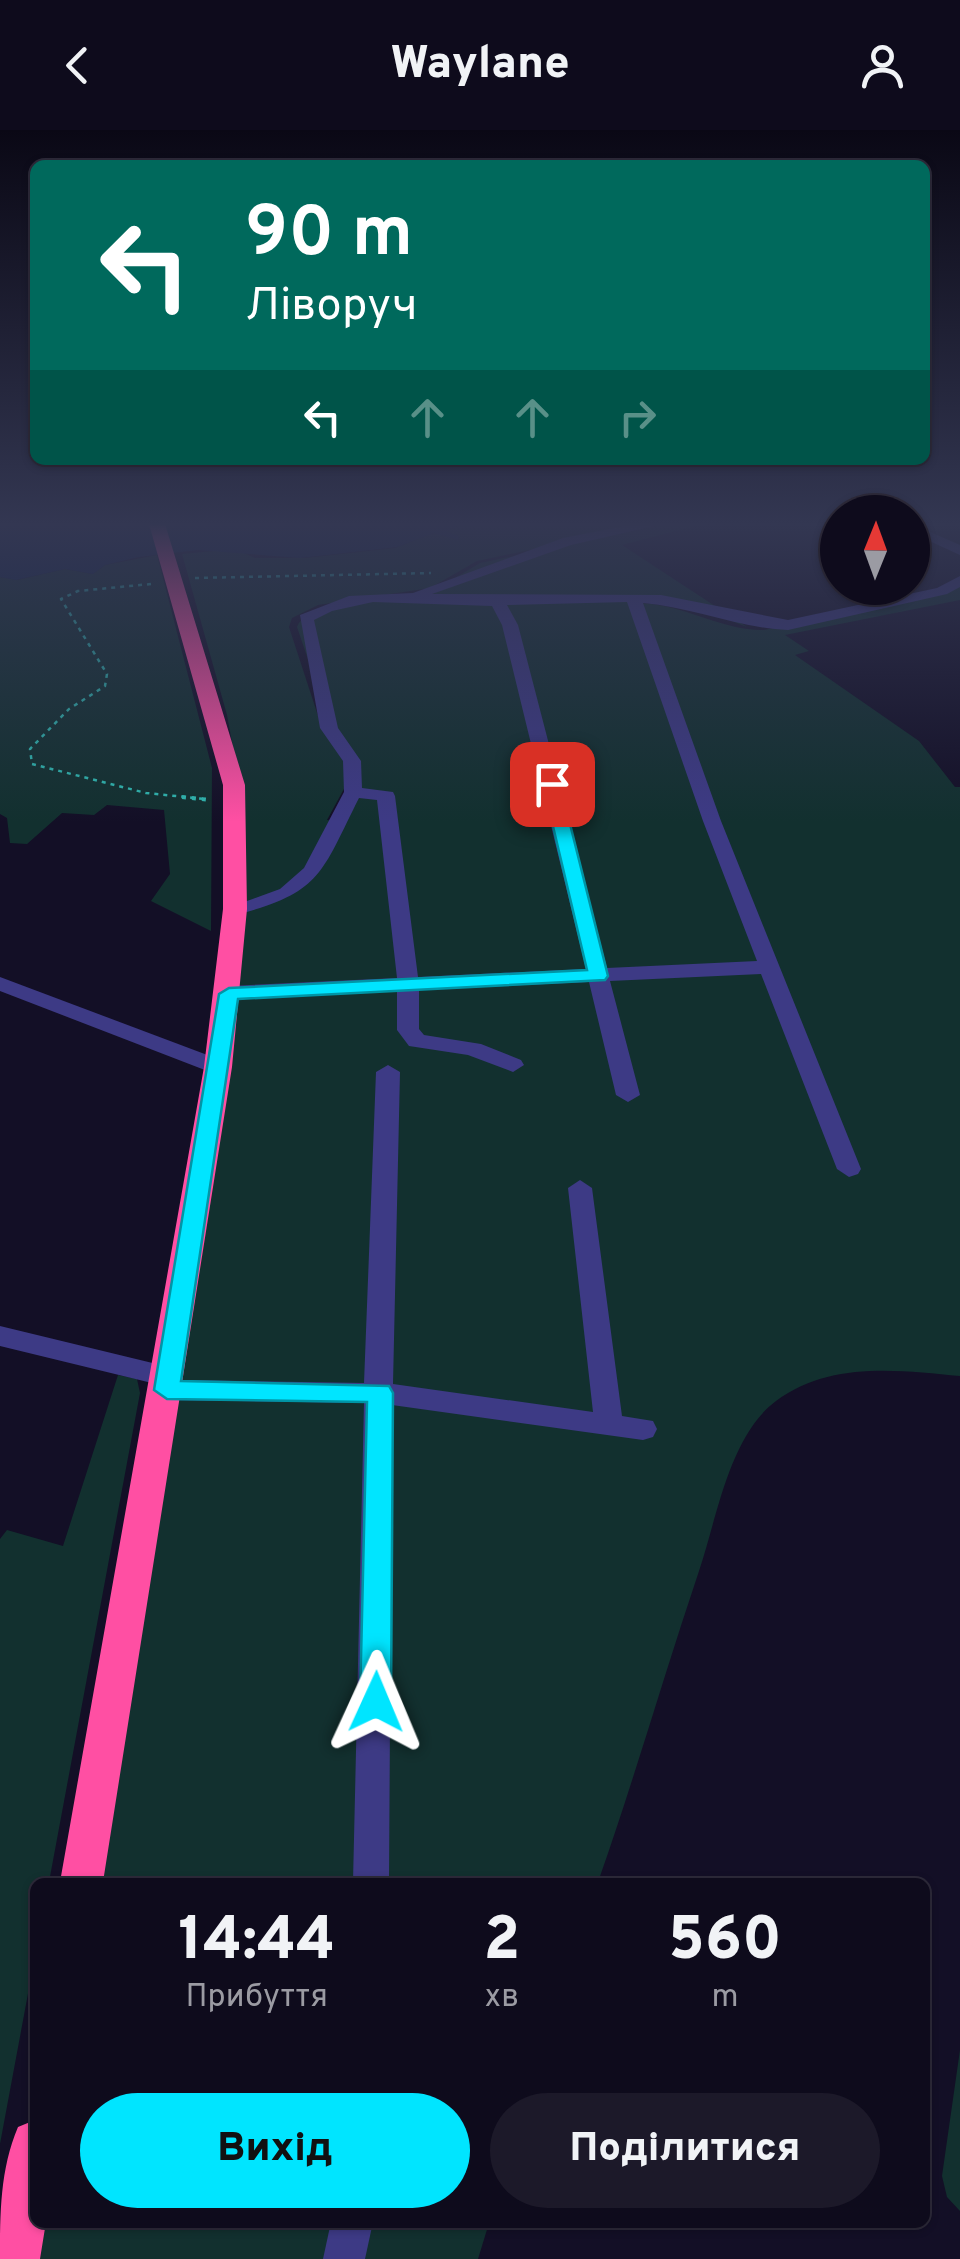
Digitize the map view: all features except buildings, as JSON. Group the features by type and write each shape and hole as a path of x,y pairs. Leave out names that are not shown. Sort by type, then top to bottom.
{"highway":[{"path":"82,1878 168,1383 229,994 234,786 188,623"},
{"path":"15,2259 30,2173"}],"street":[{"path":"234,909 288,893 312,872 352,792 352,761 328,728 307,623"},
{"path":"509,623 628,1095"},
{"path":"642,623 849,1169"},
{"path":"756,623 795,623"},
{"path":"352,792 386,796 408,982 408,1030 417,1041 473,1049 513,1064"},
{"path":"229,994 408,982 770,967"},
{"path":"0,983 218,1067"},
{"path":"371,1878 388,1072"},
{"path":"580,1188 609,1424"},
{"path":"0,1336 168,1383 380,1393 643,1430"},
{"path":"344,2259 351,2228"}],"green space":[{"path":"0,623 175,623 212,768 211,931 151,901 170,874 164,810 107,805 94,815 62,813 27,844 10,843 7,818 0,814"},
{"path":"201,623 290,623 322,728 348,765 345,787 327,820 340,821 355,788 357,764 331,727 297,627 300,623 724,623 764,630 796,623 843,623 785,635 809,651 795,655 919,741 955,787 960,787 960,1376 889,1371 841,1374 797,1388 760,1416 727,1479 599,1878 98,1878 231,1054 244,932 242,797 227,715"},
{"path":"118,1375 137,1379 140,1393 50,1878 30,1878 30,1983 0,2144 0,1539 7,1530 63,1546"},
{"path":"960,2050 960,2211 947,2197 942,2176"},
{"path":"40,2228 487,2228 478,2259 35,2259"}],"route":[{"path":"376,1702 380,1393 167,1390 229,994 408,982 598,976 552,784"}]}
